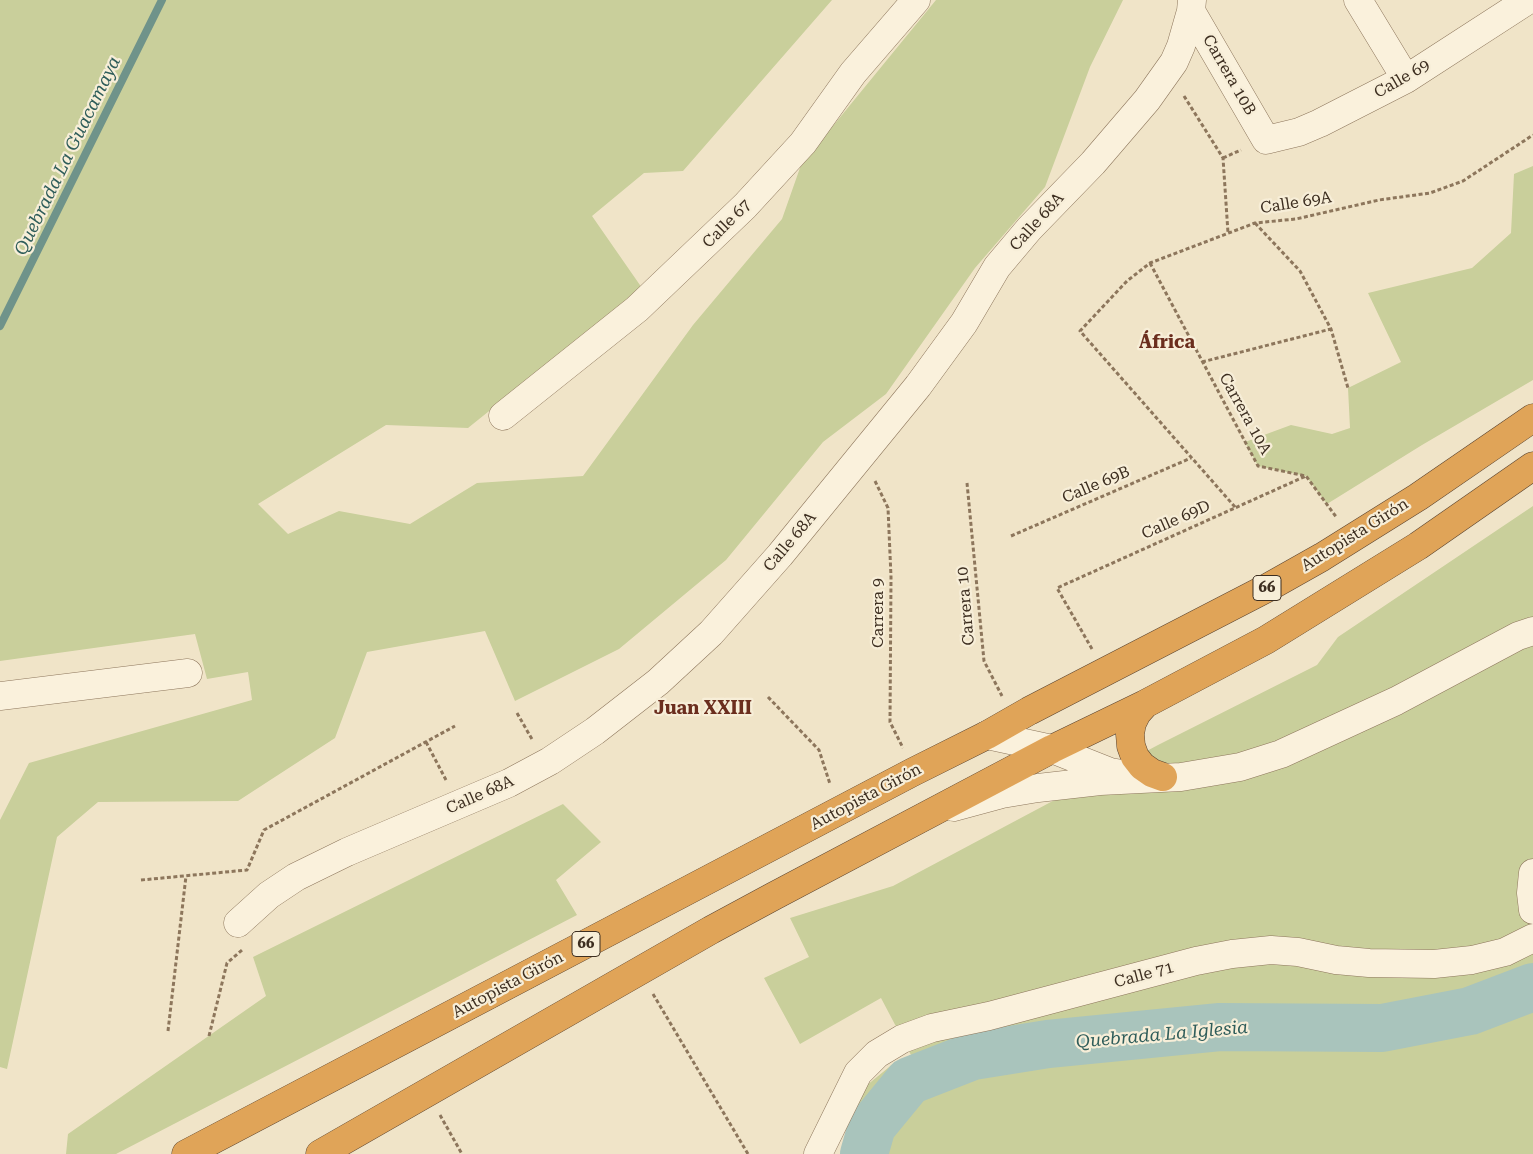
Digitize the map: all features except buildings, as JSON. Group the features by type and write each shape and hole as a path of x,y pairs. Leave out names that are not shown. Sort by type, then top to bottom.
{"highway":[{"name":"Autopista Girón","path":"186,1154 1322,558 1418,497 1533,418"},
{"path":"320,1154 711,930 1052,749 1145,704 1266,640 1418,546 1533,466"},
{"path":"1145,704 1137,713 1132,723 1130,734 1131,746 1135,757 1142,766 1152,773 1163,777"}],"street":[{"name":"Calle 67","path":"503,416 638,309 745,206 803,143 853,73 916,0"},
{"path":"1358,0 1406,79"},
{"name":"Calle 69","path":"1266,140 1298,132 1320,123 1406,79 1528,0"},
{"name":"Calle 68A","path":"238,923 269,894 296,877 347,852 510,783 550,761 595,731 658,682 711,633 780,555 918,386 964,324 997,267 1029,229 1093,163 1147,100 1174,62 1181,46 1192,5"},
{"name":"Carrera 10B","path":"1192,5 1266,140"},
{"path":"932,813 1002,794 1038,788 1201,774 1240,767 1281,754 1396,701 1518,636 1533,631"},
{"path":"0,696 188,674"},
{"path":"987,735 1052,749 1110,772 1163,777"},
{"path":"1533,873 1531,893 1533,910"},
{"name":"Calle 71","path":"818,1154 858,1073 877,1054 902,1039 932,1028 989,1016 1196,961 1232,954 1271,950 1298,952 1336,960 1370,963 1434,964 1472,960 1505,952 1533,938"}],"path":[{"path":"1168,70 1223,158 1228,233"},
{"name":"Calle 69A","path":"1191,458 1080,330 1127,281 1150,263 1255,223 1296,219 1379,200 1430,193 1463,181 1533,135"},
{"path":"1255,223 1300,271 1331,329 1348,388"},
{"name":"Carrera 10A","path":"1150,263 1258,466 1306,476"},
{"path":"1202,362 1331,329"},
{"name":"Carrera 9","path":"862,456 888,508 892,577 890,722 913,772"},
{"path":"1191,458 1235,507"},
{"name":"Calle 69B","path":"1011,536 1191,458"},
{"path":"1306,476 1352,538"},
{"name":"Calle 69D","path":"1105,672 1057,588 1306,476"},
{"name":"Carrera 10","path":"967,484 984,662 1003,699 1016,718"},
{"path":"768,697 819,750 839,811"},
{"path":"140,880 247,870 264,830 455,726"},
{"path":"426,742 458,805"},
{"path":"168,1031 186,876"},
{"path":"209,1036 228,963 246,946 238,923"},
{"path":"652,994 748,1154"},
{"path":"436,1108 462,1154"}],"green space":[{"path":"0,0 832,0 683,171 644,173 592,216 642,288 468,428 386,425 258,504 288,534 339,511 410,524 477,483 583,476 693,325 782,219 801,165 936,0 1123,0 1090,67 1045,187 975,268 886,394 823,442 726,560 619,649 515,701 485,631 367,652 335,738 238,801 98,802 57,837 7,1069 0,1067 0,820 29,763 252,700 248,672 207,679 195,634 0,661"},
{"path":"1533,166 1533,380 1422,445 1327,504 1306,476 1258,466 1245,442 1291,425 1332,434 1350,428 1348,388 1401,362 1368,293 1472,268 1511,233 1514,174"},
{"path":"1533,506 1533,1154 843,1154 861,1090 894,1063 911,1055 881,998 800,1044 764,978 809,957 790,918 893,886 1158,745 1317,665 1338,637"},
{"path":"563,804 601,842 556,880 577,915 116,1154 66,1154 68,1134 266,996 253,957"}],"waterway":[{"name":"Quebrada La Guacamaya","path":"0,326 162,0"},
{"name":"Quebrada La Iglesia","path":"864,1154 872,1126 909,1081 973,1056 1048,1044 1220,1027 1382,1028 1470,1011 1533,987"}],"district":[{"name":"África","path":"1167,343"},
{"name":"Juan XXIII","path":"703,709"}]}
